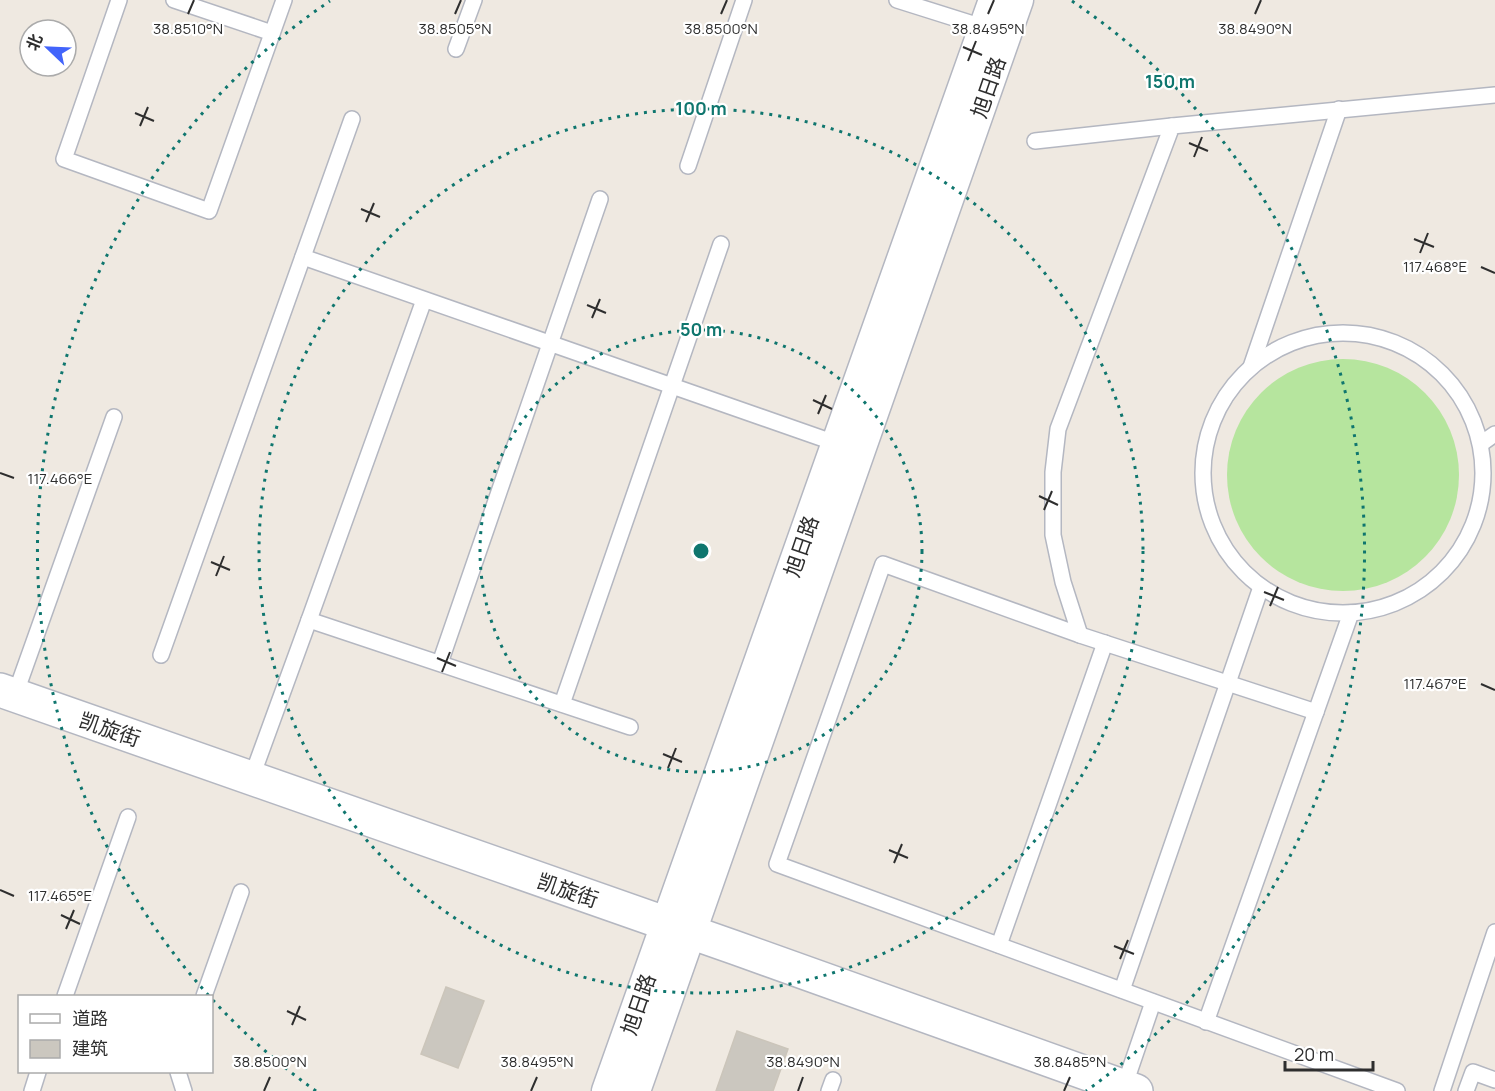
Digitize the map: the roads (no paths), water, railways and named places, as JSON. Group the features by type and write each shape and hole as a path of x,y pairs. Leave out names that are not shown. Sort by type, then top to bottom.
{"street":[{"name":"旭日路","path":"994,0 995,31"},
{"name":"旭日路","path":"608,1091 675,938 995,31 1018,0"},
{"name":"凯旋街","path":"5,699 251,778 1088,1091"},
{"name":"凯旋街","path":"5,699 675,938 1130,1089"},
{"name":"旭日路","path":"635,1091 675,938"}],"lane":[{"path":"119,0 64,159 209,211 284,0"},
{"path":"174,0 272,33"},
{"path":"456,49 474,0"},
{"path":"688,166 744,0"},
{"path":"897,0 995,31"},
{"path":"1035,141 1495,95"},
{"path":"1251,367 1340,110"},
{"path":"161,655 352,119"},
{"path":"1080,635 1063,582 1053,535 1053,472 1058,429 1172,126"},
{"path":"440,663 600,199"},
{"path":"562,704 721,244"},
{"path":"303,257 848,447"},
{"path":"251,778 424,300"},
{"path":"1488,446 1469,412 1445,377 1412,350 1371,335 1328,333 1287,344 1251,367 1223,400 1206,440 1202,483 1212,526 1236,565 1261,587 1270,594 1312,611 1357,614 1400,602 1438,577 1466,541 1481,498 1488,446 1495,434"},
{"path":"5,699 114,417"},
{"path":"1316,712 1080,635 883,564 777,864 1397,1091"},
{"path":"1122,990 1261,587"},
{"path":"1206,1022 1351,613"},
{"path":"309,620 630,727"},
{"path":"999,945 1105,643"},
{"path":"65,995 128,817"},
{"path":"204,995 241,892"},
{"path":"1442,1091 1495,932"},
{"path":"1130,1089 1153,1002"},
{"path":"1466,1091 1473,1072 1495,1080"},
{"path":"32,1091 38,1073"},
{"path":"179,1073 184,1091"}]}
